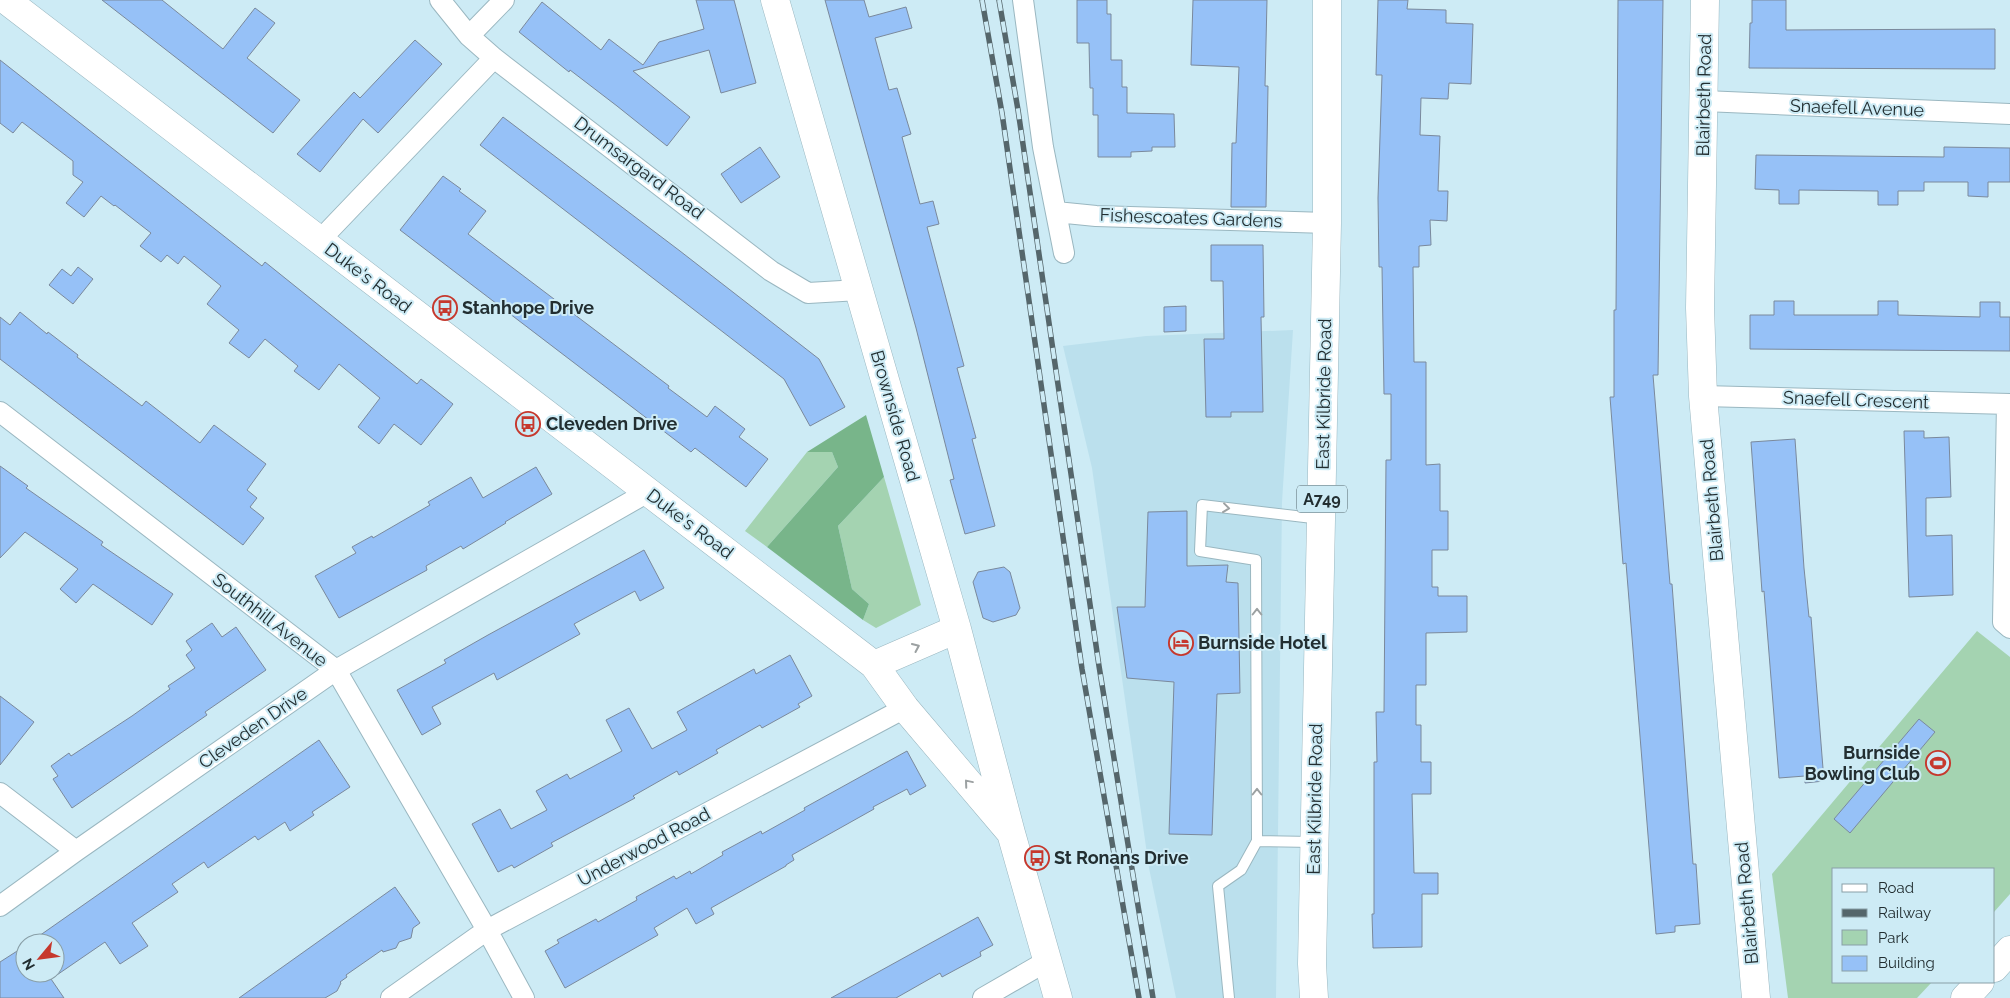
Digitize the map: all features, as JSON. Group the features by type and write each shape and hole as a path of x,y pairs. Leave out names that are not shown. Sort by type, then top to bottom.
{"main road":[{"name":"Duke's Road","path":"6,0 874,665 905,708 1011,833 1058,998"},
{"name":"Brownside Road","path":"775,0 957,629 1011,833"},
{"name":"East Kilbride Road","path":"1314,998 1312,964 1327,223 1327,0"},
{"name":"Blairbeth Road","path":"1705,0 1700,308 1703,396 1756,998"},
{"path":"874,665 957,629"},
{"path":"1995,967 2010,950"},
{"path":"1965,998 1979,983"}],"street":[{"name":"Drumsargard Road","path":"440,0 469,36 494,58 771,271 808,293 859,290"},
{"path":"469,36 504,0"},
{"path":"1023,0 1043,147 1064,253"},
{"path":"319,241 494,58"},
{"name":"Snaefell Avenue","path":"1704,101 2010,114"},
{"name":"Fishescoates Gardens","path":"1056,212 1096,216 1327,223"},
{"name":"Snaefell Crescent","path":"1703,396 2008,404"},
{"path":"2008,404 2003,622 2010,628"},
{"name":"Southhill Avenue","path":"0,412 336,670 487,930 524,998"},
{"name":"Cleveden Drive","path":"0,906 336,670 648,492"},
{"name":"Underwood Road","path":"391,998 487,930 905,708"},
{"path":"0,793 76,851"},
{"path":"983,998 1047,962"}],"lane":[{"path":"1228,998 1218,886 1241,870 1257,841 1256,560 1200,551 1202,505 1321,519"},
{"path":"1257,841 1315,842"}],"shaded area":[{"path":"1293,330 1282,502 1276,998 1176,998 1149,868 1092,468 1063,346 1146,336"}],"green space":[{"path":"866,415 884,477 838,526 852,589 869,604 863,620 767,547 838,467 832,452 807,452"},
{"path":"807,452 832,452 838,467 767,547 745,531"},
{"path":"884,477 921,605 876,628 863,620 869,604 852,589 838,526"},
{"name":"Burnside Bowling Club","path":"1977,631 2010,657 2010,894 1995,911 1995,868 1832,868 1832,983 1931,983 1917,998 1788,998 1772,874"}],"building":[{"path":"102,0 162,0 223,49 255,8 275,23 247,58 300,100 273,133"},
{"path":"696,0 734,0 756,83 721,93 709,50 633,71 690,117 667,146 519,32 542,2 601,50 609,39 643,65 659,42 704,29"},
{"path":"825,0 864,0 869,17 906,7 912,28 875,38 889,90 897,88 911,134 902,137 920,204 933,201 939,224 927,227 964,366 957,368 976,438 972,439 995,526 965,534 950,480 954,479 916,328"},
{"path":"1077,0 1107,0 1107,14 1111,14 1111,60 1122,60 1122,87 1127,87 1127,113 1174,114 1175,147 1152,147 1152,151 1131,152 1131,157 1098,157 1098,115 1093,115 1089,43 1077,43"},
{"path":"1193,0 1267,0 1265,86 1268,86 1266,207 1231,207 1232,143 1236,143 1239,67 1191,65"},
{"path":"1378,0 1408,0 1407,9 1446,10 1446,23 1473,24 1471,84 1449,83 1448,99 1421,98 1420,135 1440,136 1438,191 1448,191 1447,221 1430,220 1431,245 1419,246 1419,267 1413,267 1414,362 1426,362 1426,465 1440,464 1440,511 1448,511 1448,550 1432,550 1432,587 1438,587 1438,596 1467,596 1467,632 1426,633 1426,685 1416,685 1416,725 1421,725 1421,762 1431,762 1431,794 1412,794 1414,873 1438,873 1438,894 1422,894 1422,947 1373,948 1374,762 1377,762 1376,712 1384,712 1386,460 1391,460 1391,394 1384,394 1382,267 1379,267 1378,198 1382,75 1376,75"},
{"path":"1618,0 1663,0 1658,375 1653,375 1670,584 1672,584 1693,864 1696,864 1700,924 1675,926 1675,932 1656,934 1626,563 1623,564 1610,397 1614,397 1614,310 1616,310"},
{"path":"1752,0 1786,0 1786,30 1995,29 1995,69 1749,68"},
{"path":"415,40 442,64 378,133 363,119 320,172 297,154 354,92 360,98"},
{"path":"0,60 262,266 265,262 417,384 421,379 453,404 421,445 394,424 379,444 358,427 380,398 339,364 319,390 294,371 298,366 265,339 249,358 229,343 239,330 207,304 221,286 184,256 178,264 167,255 161,262 140,246 151,233 115,205 101,196 84,217 66,203 83,182 73,175 73,161 22,122 13,133 0,123"},
{"path":"503,117 819,359 845,407 810,426 784,379 480,145"},
{"path":"760,147 780,177 741,203 721,174"},
{"path":"1944,147 2010,148 2010,182 1988,182 1988,197 1968,196 1968,182 1924,182 1924,191 1898,191 1898,205 1878,205 1878,191 1799,190 1799,204 1779,204 1779,190 1755,189 1756,155 1944,157"},
{"path":"443,176 461,189 459,191 486,211 468,234 669,386 668,388 707,417 715,406 745,429 739,437 768,459 746,487 695,448 691,452 400,230"},
{"path":"1211,245 1263,245 1264,317 1261,317 1263,412 1231,412 1231,417 1206,417 1204,339 1224,339 1223,281 1211,281"},
{"path":"78,267 93,279 73,304 49,285 62,269 71,276"},
{"path":"1774,301 1794,301 1794,315 1878,315 1878,301 1898,301 1898,315 1980,317 1980,302 2000,302 2000,317 2010,317 2010,351 1750,349 1750,315 1774,315"},
{"path":"1186,306 1186,331 1164,332 1164,307"},
{"path":"20,312 142,406 146,401 200,443 214,425 266,464 247,490 257,498 250,507 264,518 243,545 0,359 0,317 10,325"},
{"path":"1904,431 1924,431 1924,438 1949,437 1951,497 1926,498 1926,536 1952,535 1953,595 1909,597"},
{"path":"1795,439 1804,568 1809,617 1811,617 1824,781 1805,783 1805,776 1779,778 1751,442"},
{"path":"0,466 28,486 26,488 103,542 101,545 173,594 152,625 93,584 76,603 60,589 78,569 25,532 0,558"},
{"path":"536,467 552,494 463,549 461,546 426,566 427,570 339,618 315,576 356,553 352,547 372,536 373,538 430,505 428,502 471,477 483,498"},
{"name":"Burnside Hotel","path":"1187,511 1187,566 1228,565 1226,582 1238,583 1240,693 1217,694 1212,835 1169,834 1174,682 1127,678 1117,607 1145,607 1148,512"},
{"path":"644,550 664,588 640,601 635,591 574,624 580,634 497,680 494,673 432,707 441,724 422,735 397,690 446,663 444,660 488,635"},
{"path":"1004,567 1010,572 1020,608 1016,615 993,622 983,618 973,582 978,572"},
{"path":"212,623 222,637 236,627 266,670 205,712 207,715 72,808 53,779 58,776 51,766 69,753 71,756 132,716 170,689 168,686 195,668 186,655 192,650 186,641"},
{"path":"790,655 812,696 798,704 800,707 762,728 760,725 716,750 718,753 679,775 677,771 633,796 635,798 551,843 553,846 514,868 512,865 498,872 472,824 500,809 511,829 547,810 536,791 567,774 570,779 622,751 606,720 629,708 652,749 687,730 677,712 754,669 756,674"},
{"path":"0,696 34,722 0,765"},
{"path":"1919,719 1935,732 1850,833 1834,819"},
{"path":"319,740 350,787 312,812 314,815 290,831 285,822 258,840 255,836 208,868 204,862 172,884 178,892 132,923 148,946 120,964 105,942 65,969 65,933 43,933"},
{"path":"907,751 926,786 910,795 907,789 792,855 794,860 786,866 711,908 714,914 696,924 687,908 654,928 658,935 565,988 545,951 559,943 557,940 596,919 598,922 637,900 636,897 674,876 676,879 690,871 691,874 723,855 722,852 761,831 762,834 805,810 804,808"},
{"path":"395,887 420,923 413,928 411,938 399,942 396,948 383,952 382,950 346,975 347,977 340,982 337,991 325,998 239,998"},
{"path":"978,917 993,945 980,952 981,956 942,977 940,973 896,998 831,998"},
{"path":"15,952 15,983 54,983 64,998 0,998 0,962"}],"railway":[{"path":"982,0 1002,113 1082,669 1139,998"},
{"path":"999,0 1018,110 1099,666 1153,998"}],"place":[{"name":"Stanhope Drive","path":"445,308"},
{"name":"Cleveden Drive","path":"528,424"},
{"name":"Burnside Hotel","path":"1181,643"},
{"name":"Burnside Bowling Club","path":"1938,763"},
{"name":"St Ronans Drive","path":"1037,858"}]}
